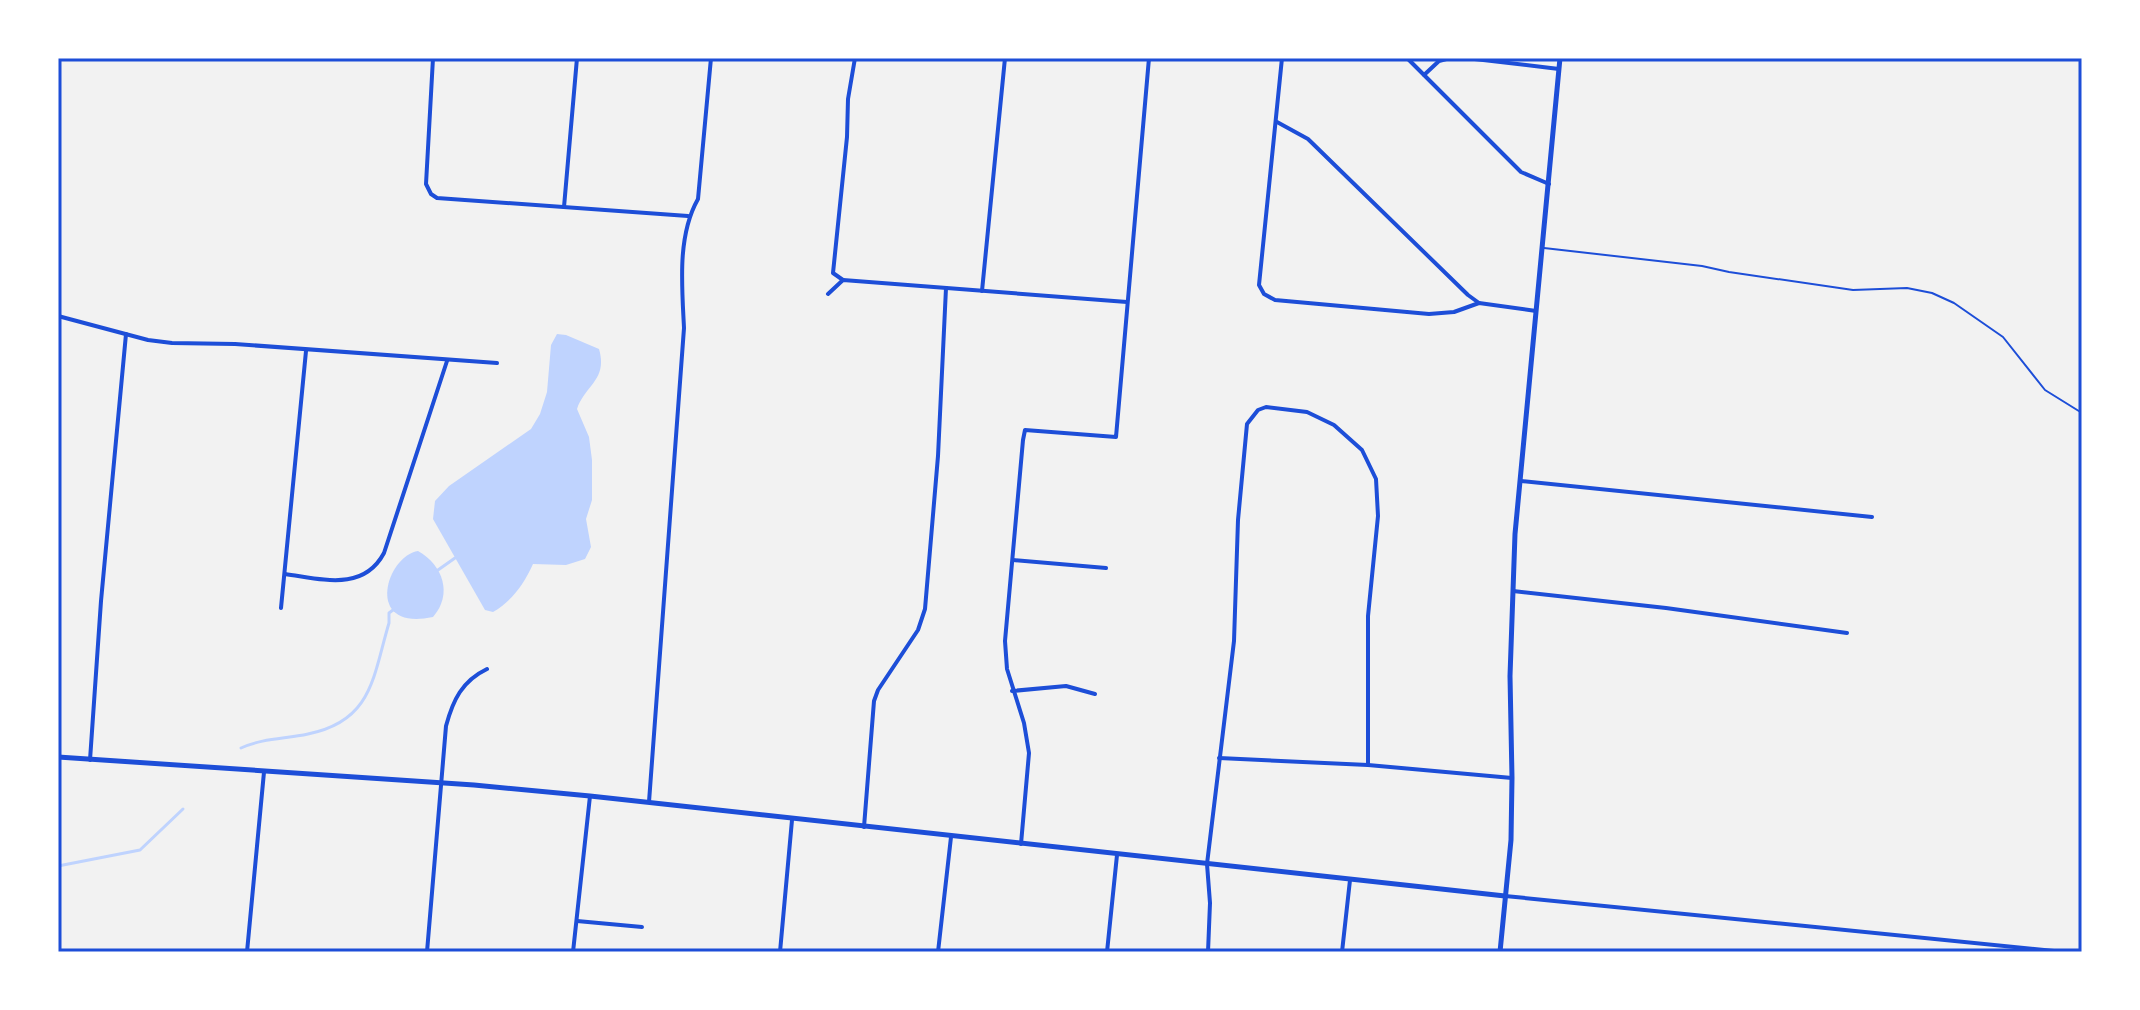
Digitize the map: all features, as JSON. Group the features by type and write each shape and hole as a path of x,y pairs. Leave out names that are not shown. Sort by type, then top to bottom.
{"street":[{"path":"433,58 426,184 437,198 688,216"},
{"path":"564,207 577,58"},
{"path":"649,802 683,343 681,278 688,216 698,199 711,58"},
{"path":"855,58 848,99 833,273 843,280 1128,302"},
{"path":"982,291 1005,58"},
{"path":"1021,844 1029,753 1024,723 1007,669 1005,641 1025,430 1116,437 1149,58"},
{"path":"1282,58 1259,285 1264,294 1275,300 1429,314 1454,312 1479,303 1536,311"},
{"path":"1407,58 1521,172 1549,184"},
{"path":"1424,75 1439,61 1450,58"},
{"path":"1466,58 1559,69"},
{"path":"1500,952 1512,778 1510,676 1520,480 1560,58"},
{"path":"1277,122 1308,139 1479,303"},
{"path":"828,294 843,280"},
{"path":"863,827 874,701 918,630 925,609 938,456 946,288"},
{"path":"58,316 172,343 235,344 497,363"},
{"path":"90,760 101,601 126,334"},
{"path":"281,608 306,351"},
{"path":"285,574 349,581 367,574 379,563 447,361"},
{"path":"1208,952 1210,903 1207,864 1234,641 1238,520 1247,424 1250,417 1264,408 1282,407 1307,412 1334,425 1362,450 1376,479 1378,516 1368,616 1368,765"},
{"path":"1520,480 1872,517"},
{"path":"1013,560 1106,568"},
{"path":"1513,591 1847,633"},
{"path":"427,952 446,726 451,707 463,685 487,669"},
{"path":"1012,691 1066,686 1095,694"},
{"path":"58,757 590,796 1350,880 2064,952"},
{"path":"1219,758 1368,765 1512,778"},
{"path":"247,952 264,772"},
{"path":"573,952 590,796"},
{"path":"780,952 792,820"},
{"path":"938,952 951,837"},
{"path":"1107,952 1117,855"},
{"path":"1342,952 1350,880"},
{"path":"576,921 642,927"}],"lane":[{"path":"1543,248 1702,266 1853,290 1907,288 1932,293 1954,303 2003,337 2045,390 2082,413"}],"water":[{"path":"557,334 599,349 601,359 598,375 577,409 589,437 592,460 592,500 586,519 591,547 585,559 566,565 533,564 517,591 493,612 485,610 433,519 435,501 449,486 531,429 547,392 551,345"},
{"path":"418,551 434,564 444,590 443,599 433,617 411,619 397,614 389,604 387,592 397,566"}],"waterway":[{"path":"438,570 455,558"},
{"path":"241,748 266,740 308,734 346,719 367,694 379,661 389,613 393,610"},
{"path":"58,866 140,850 183,809"}]}
